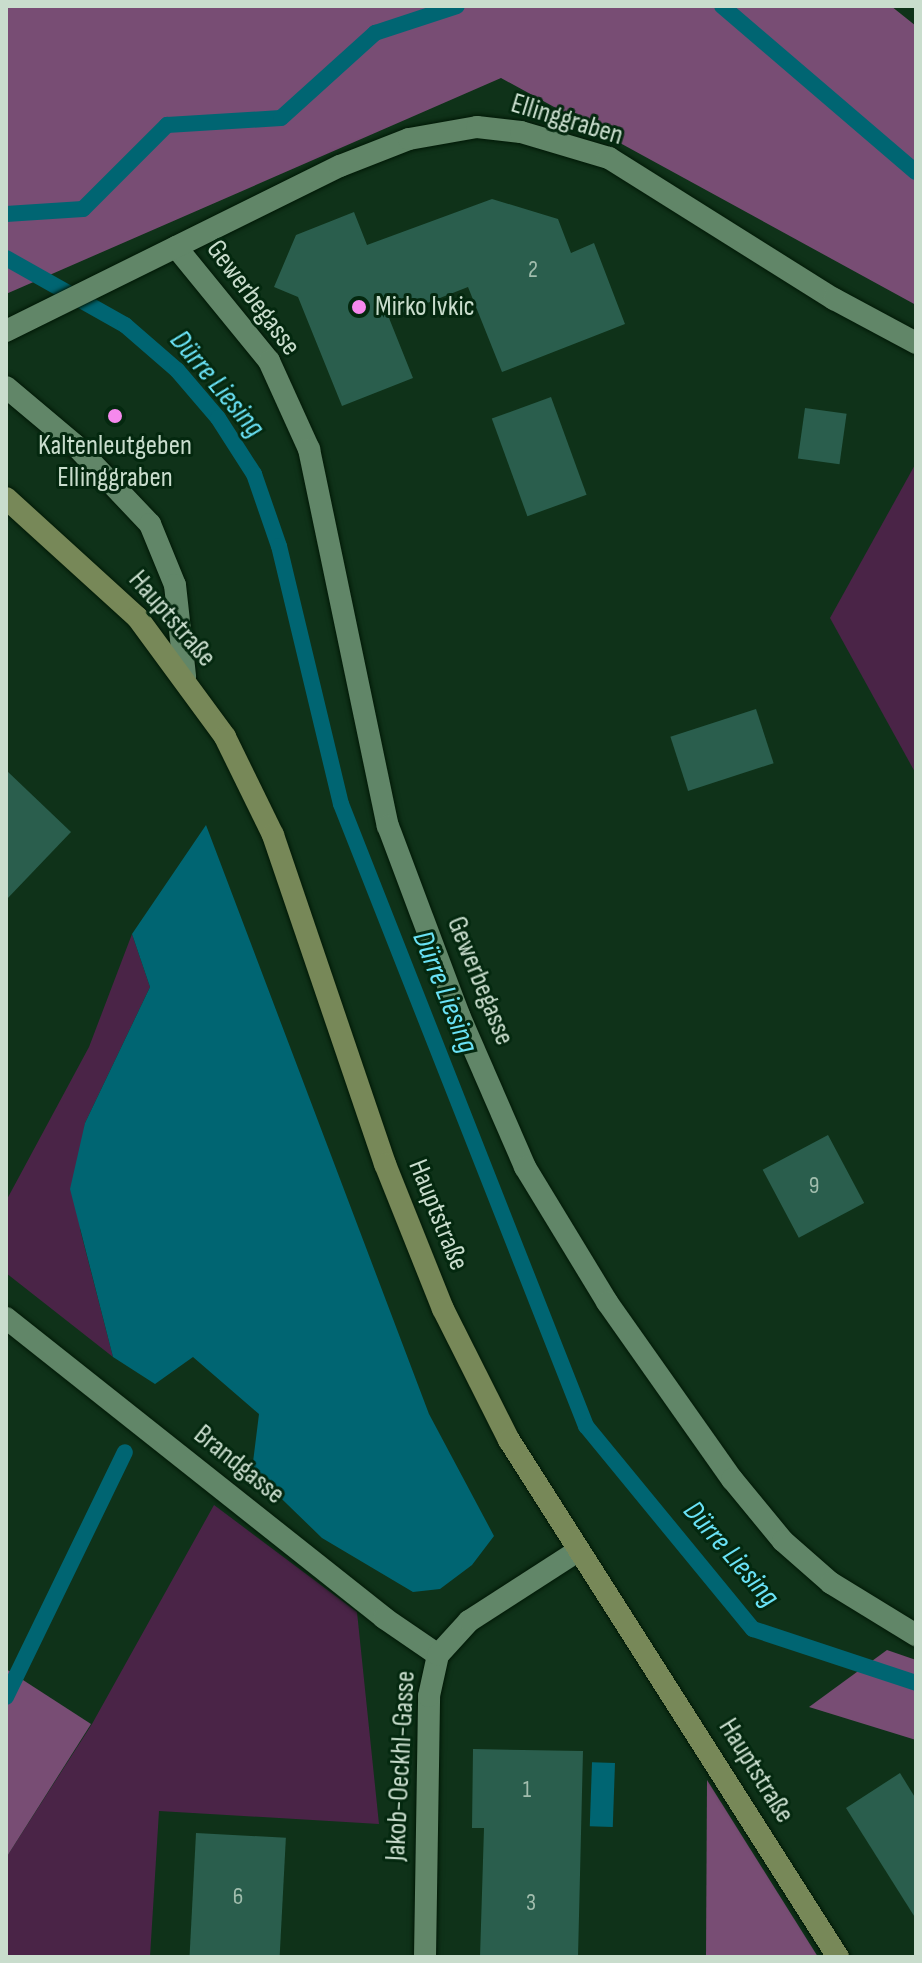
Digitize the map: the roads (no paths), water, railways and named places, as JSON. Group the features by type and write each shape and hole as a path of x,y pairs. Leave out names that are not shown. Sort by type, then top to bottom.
{"main road":[{"name":"Hauptstraße","path":"6,498 137,617 185,676 225,737 273,835 385,1164 443,1309 509,1440 576,1552 838,1957"}],"street":[{"name":"Ellinggraben","path":"15,327 340,166 409,139 477,127 521,132 609,158 834,299 916,343"},
{"name":"Gewerbegasse","path":"176,247 269,361 309,449 388,826 459,1015 525,1167 607,1302 732,1479 783,1541 831,1583 916,1635"},
{"path":"6,387 75,445 150,524 175,585 185,676"},
{"name":"Brandgasse","path":"6,1318 384,1618 438,1655"},
{"name":"Jakob-Oeckhl-Gasse","path":"425,1957 429,1696 438,1655 469,1621 576,1552"}],"water":[{"path":"206,825 429,1414 494,1536 472,1565 440,1589 413,1592 322,1538 252,1470 259,1414 193,1357 155,1384 113,1357 70,1189 85,1123 150,987 132,934"},
{"path":"592,1762 615,1763 613,1827 590,1826"}],"waterway":[{"path":"6,214 83,209 167,125 281,118 375,33 457,6"},
{"path":"722,6 916,172"},
{"name":"Dürre Liesing","path":"6,258 125,325 177,370 218,418 254,474 279,546 341,804 586,1426 753,1629 916,1683"},
{"path":"6,1697 125,1452"}],"place":[{"name":"Mirko Ivkic","path":"359,307"},
{"name":"Kaltenleutgeben Ellinggraben","path":"115,416"}]}
